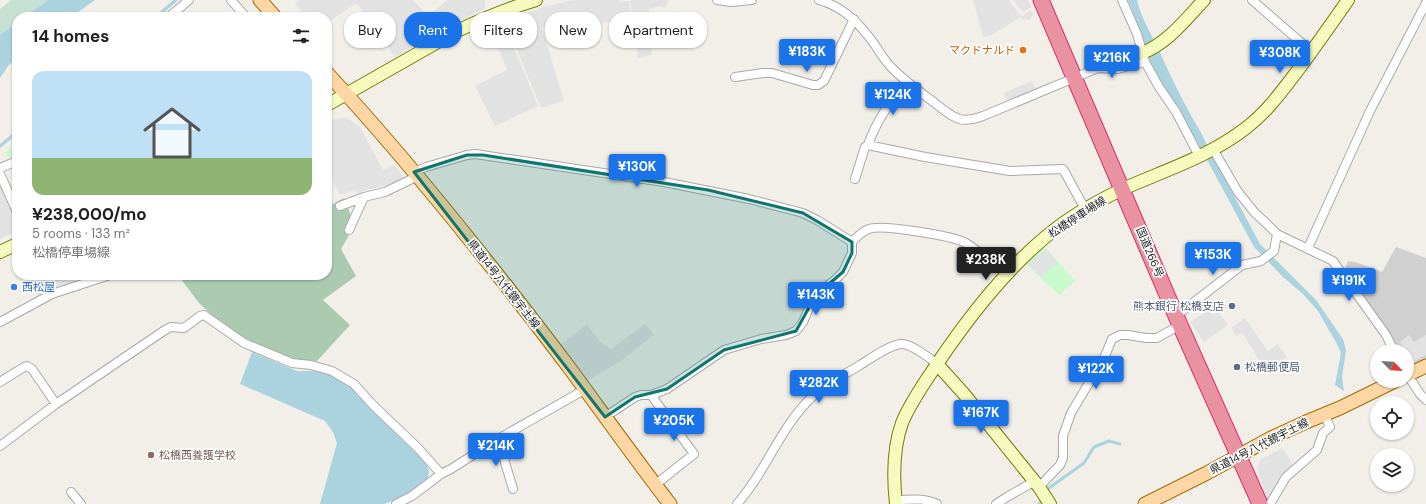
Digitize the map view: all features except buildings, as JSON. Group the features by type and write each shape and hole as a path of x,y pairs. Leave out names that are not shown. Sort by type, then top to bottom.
{"highway":[{"name":"国道266号","path":"1041,0 1178,320 1260,504"}],"main road":[{"path":"260,0 271,12"},
{"path":"332,102 477,21 536,0"},
{"path":"1144,55 1174,31 1204,0"},
{"name":"松橋停車場線","path":"896,502 896,445 902,423 912,403 965,324 1008,274 1046,237 1085,209 1123,189 1207,153 1245,129 1277,98 1312,52 1348,0"},
{"name":"県道14号八代鏡宇土線","path":"332,79 416,174 471,242 572,372 670,504"},
{"path":"0,252 12,246"},
{"path":"937,364 964,394 1042,492"},
{"path":"1414,372 1426,366"},
{"name":"県道14号八代鏡宇土線","path":"1145,504 1271,438 1340,408 1381,388"}],"street":[{"path":"175,12 189,0"},
{"path":"231,0 242,12"},
{"path":"717,0 731,2 752,0"},
{"path":"820,0 844,10 854,19 870,38 888,64 906,81 948,113 960,119 971,120 983,116 1074,77 1098,68 1117,69 1144,55"},
{"path":"1122,0 1137,34 1144,55 1176,112 1207,153 1255,213 1277,234 1333,261 1386,335 1390,344"},
{"path":"1252,0 1312,52"},
{"path":"1308,248 1370,110 1426,3"},
{"path":"735,77 763,73 818,85 824,82 854,19"},
{"path":"855,179 865,147 868,145 878,121 889,103 906,81"},
{"path":"868,145 925,157 1010,171 1063,169 1085,209"},
{"path":"340,206 364,196 385,192 426,167 475,154 708,190 803,213 852,242"},
{"path":"0,168 12,163"},
{"path":"0,174 12,201"},
{"path":"349,230 364,196"},
{"path":"605,417 635,397 641,395 651,395 667,389 724,350 761,339 786,335 796,331 803,322 816,295 843,272 852,253 852,242 861,233 870,228 880,227 953,238 965,243 1008,274"},
{"path":"996,504 1007,497 1042,492 1063,458 1063,436 1071,413 1105,356 1112,339 1120,335 1157,338 1242,266 1261,261 1274,251 1277,234"},
{"path":"0,322 52,294 87,280"},
{"path":"0,446 56,404 165,330 171,327 184,328 200,316 204,315 244,343 292,363 311,365 332,371 354,384 373,405 428,458 441,474"},
{"path":"737,504 754,483 794,419 811,397 825,386 884,350 902,344 908,345 937,364"},
{"path":"0,382 24,366 28,366 32,369 56,404"},
{"path":"1414,385 1426,400"},
{"path":"396,504 412,496 441,474 498,439 584,390"},
{"path":"651,395 694,454 655,485"},
{"path":"1270,504 1286,477 1318,450 1322,433 1330,426 1324,414"},
{"path":"498,439 513,489"},
{"path":"71,492 81,504"},
{"path":"896,502 920,499 930,500 937,504"}],"highlighted area":[{"path":"467,155 483,155 708,190 803,213 852,242 852,253 843,272 816,295 796,331 724,350 667,389 635,397 605,417 414,172"}],"shaded area":[{"path":"299,0 413,0 424,12 404,12 404,48 411,48 395,57 389,48 396,48 396,12 363,12 356,3 332,20 332,12 302,12 295,3"},
{"path":"447,0 485,0 485,8 477,12 470,12 470,16 462,20 462,12 433,12"},
{"path":"573,0 619,0 620,2 629,1 630,12 609,12 609,22 601,23 601,12 545,12 545,27 542,28 545,38 545,48 548,48 564,101 541,108 516,48 537,48 537,12 529,12 543,7"},
{"path":"669,0 665,8 659,6 649,9 649,12 632,12 630,1"},
{"path":"973,0 1009,0 1019,14 1023,16 1030,10 1033,13 1030,20 1019,18 990,36 983,37"},
{"path":"1028,0 1031,7 1023,12 1014,1"},
{"path":"498,48 514,48 538,106 495,126 475,86 507,70"},
{"path":"637,48 652,48 652,55 638,58"},
{"path":"1031,81 1036,89 1008,101 1004,93"},
{"path":"347,118 360,127 383,170 394,165 404,178 393,183 360,192 351,191 340,195 332,178 332,120"},
{"path":"0,185 12,212 12,233 0,239"},
{"path":"1396,247 1426,258 1426,360 1414,366 1414,344 1396,344 1384,324 1344,271 1348,261 1356,262 1382,272"},
{"path":"1046,249 1057,262 1041,277 1028,264"},
{"path":"29,280 81,280 37,296"},
{"path":"1208,310 1213,315 1218,312 1228,325 1204,342 1190,322"},
{"path":"1245,318 1268,351 1278,344 1287,358 1265,369 1242,333 1236,336 1231,328"},
{"path":"587,324 600,342 611,349 645,324 654,335 622,360 587,381 559,346"},
{"path":"1409,335 1414,342 1426,335 1426,355 1414,361 1414,344 1401,344 1400,342"},
{"path":"1283,448 1294,466 1268,500 1257,469 1261,459"}],"green space":[{"path":"11,0 48,0 31,12 12,12 12,26 0,35 0,9"},
{"path":"12,146 12,160 4,153"},
{"path":"344,198 355,225 341,249 356,276 323,300 350,325 317,361 291,359 241,338 199,303 182,280 332,280 332,204"},
{"path":"1045,247 1075,281 1059,295 1026,264"}],"water":[{"path":"48,0 95,0 78,12 31,12"},
{"path":"1128,0 1137,0 1143,18 1179,93 1260,244 1316,300 1343,339 1346,351 1342,377 1344,391 1335,385 1341,353 1337,344 1318,311 1303,294 1283,277 1254,247 1199,145 1147,55"},
{"path":"12,26 12,62 0,78 0,35"},
{"path":"252,352 297,371 328,373 352,387 368,406 426,463 429,471 428,478 406,496 384,504 320,504 337,443 333,432 325,421 240,384"}],"waterway":[{"path":"162,12 176,0"},
{"path":"0,146 12,136"},
{"path":"1046,492 1049,488 1084,463 1094,447 1109,441 1120,444"},
{"path":"1039,504 1043,497"}],"place":[{"name":"マクドナルド","path":"1023,50"},
{"name":"西松屋","path":"14,287"},
{"name":"熊本銀行 松橋支店","path":"1232,306"},
{"name":"松橋郵便局","path":"1237,367"},
{"name":"松橋西養護学校","path":"151,455"}]}
